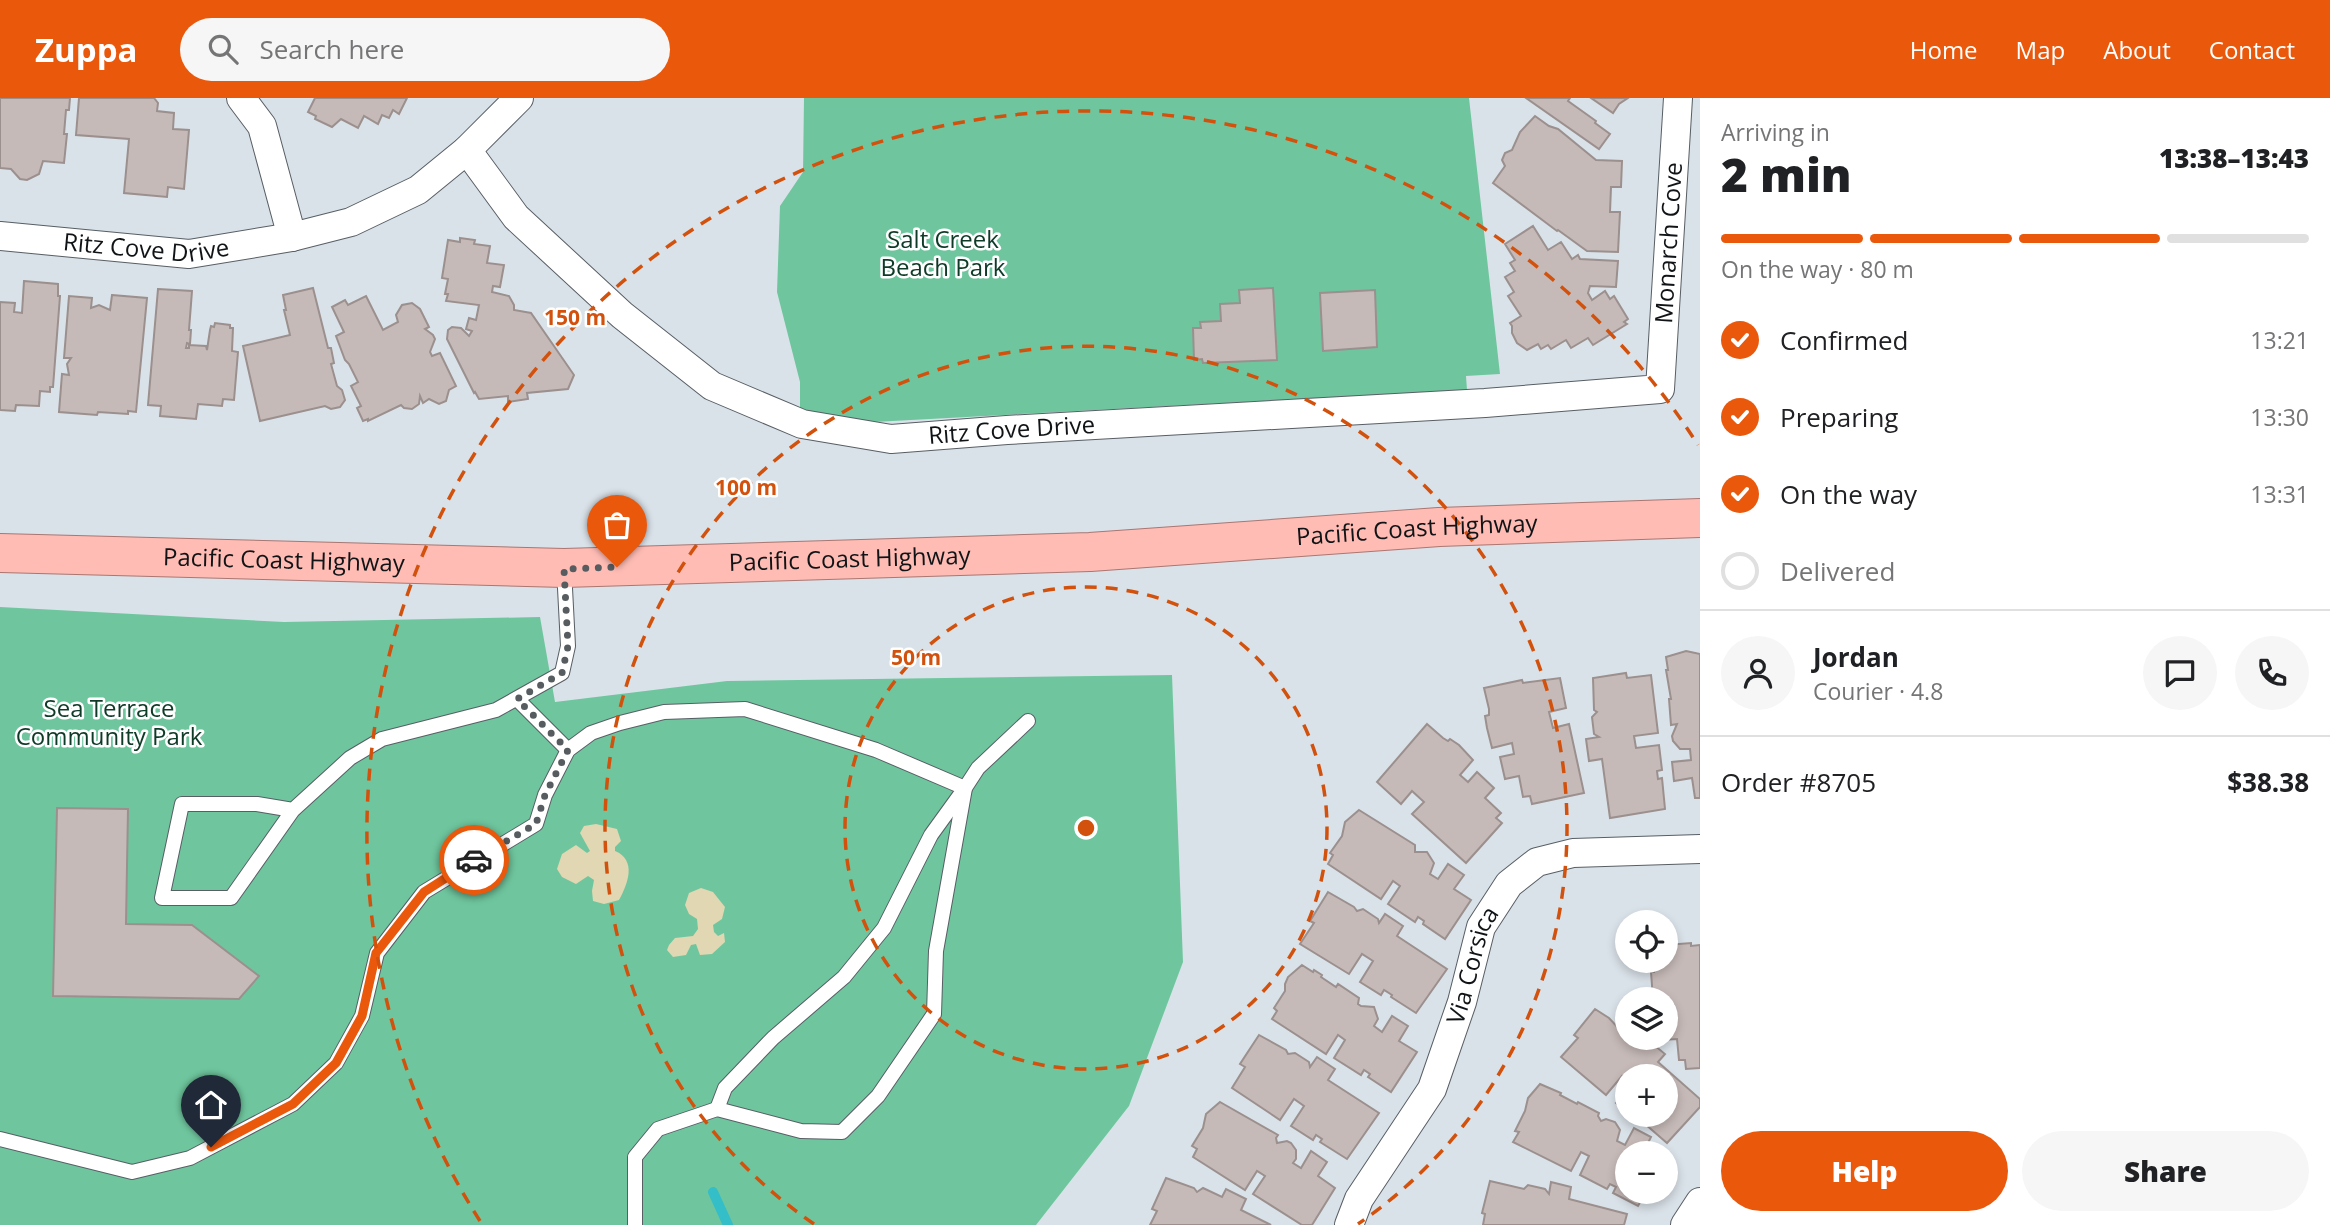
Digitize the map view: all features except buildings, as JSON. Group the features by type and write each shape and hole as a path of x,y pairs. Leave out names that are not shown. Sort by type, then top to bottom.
{"highway":[{"name":"Pacific Coast Highway","path":"0,553 564,569 1090,552 1439,527 1700,518"}],"street":[{"path":"241,98 262,125 292,237"},
{"name":"Ritz Cove Drive","path":"0,236 190,254 292,237 351,222 418,190 467,150 519,98"},
{"name":"Monarch Cove","path":"1660,389 1678,98"},
{"name":"Ritz Cove Drive","path":"467,150 516,217 622,315 712,386 802,424 891,439 1020,429 1485,403 1660,389"},
{"name":"Via Corsica","path":"1349,1225 1359,1199 1432,1089 1462,1002 1481,927 1509,884 1537,862 1573,853 1700,849"},
{"path":"1685,1225 1700,1202"}],"lane":[{"path":"293,810 257,804 182,804 162,898 230,898 293,810 350,758 382,739 496,710 562,673 568,646 564,569"},
{"path":"517,699 568,750"},
{"path":"0,1139 132,1172 190,1158 293,1104 336,1063 362,1016 376,953 424,892 536,824 545,795 568,750 591,733 664,712 745,709 876,750 965,788"},
{"path":"717,1109 725,1088 773,1038 844,977 884,928 931,835 978,768 1028,720"},
{"path":"635,1225 635,1157 658,1129 717,1109 801,1130 842,1132 878,1096 934,1014 936,951 965,788"}],"green space":[{"name":"Salt Creek Beach Park","path":"804,98 1469,98 1500,374 1466,376 1467,390 800,426 800,382 777,292 780,206 803,172"},
{"name":"Sea Terrace Community Park","path":"0,607 284,622 540,617 555,702 727,681 1172,675 1183,962 1129,1106 1036,1225 0,1225"}],"sand":[{"path":"596,824 617,829 621,841 615,851 626,860 629,873 619,900 604,904 593,901 594,880 588,876 576,884 562,877 557,869 562,854 576,845 587,853 590,851 580,833 584,826"},
{"path":"701,888 713,892 725,907 722,919 713,925 718,936 724,933 725,942 712,954 700,955 696,944 691,945 686,955 673,957 667,950 675,938 693,936 698,929 697,919 689,914 685,905 689,893"}],"waterway":[{"path":"713,1192 728,1225"}],"way so far":[{"path":"474,860 536,824 545,795 568,750 517,699 562,673 568,646 564,569 617,567"}],"route":[{"path":"211,1147 293,1104 336,1063 362,1016 376,953 424,892 474,860"}]}
